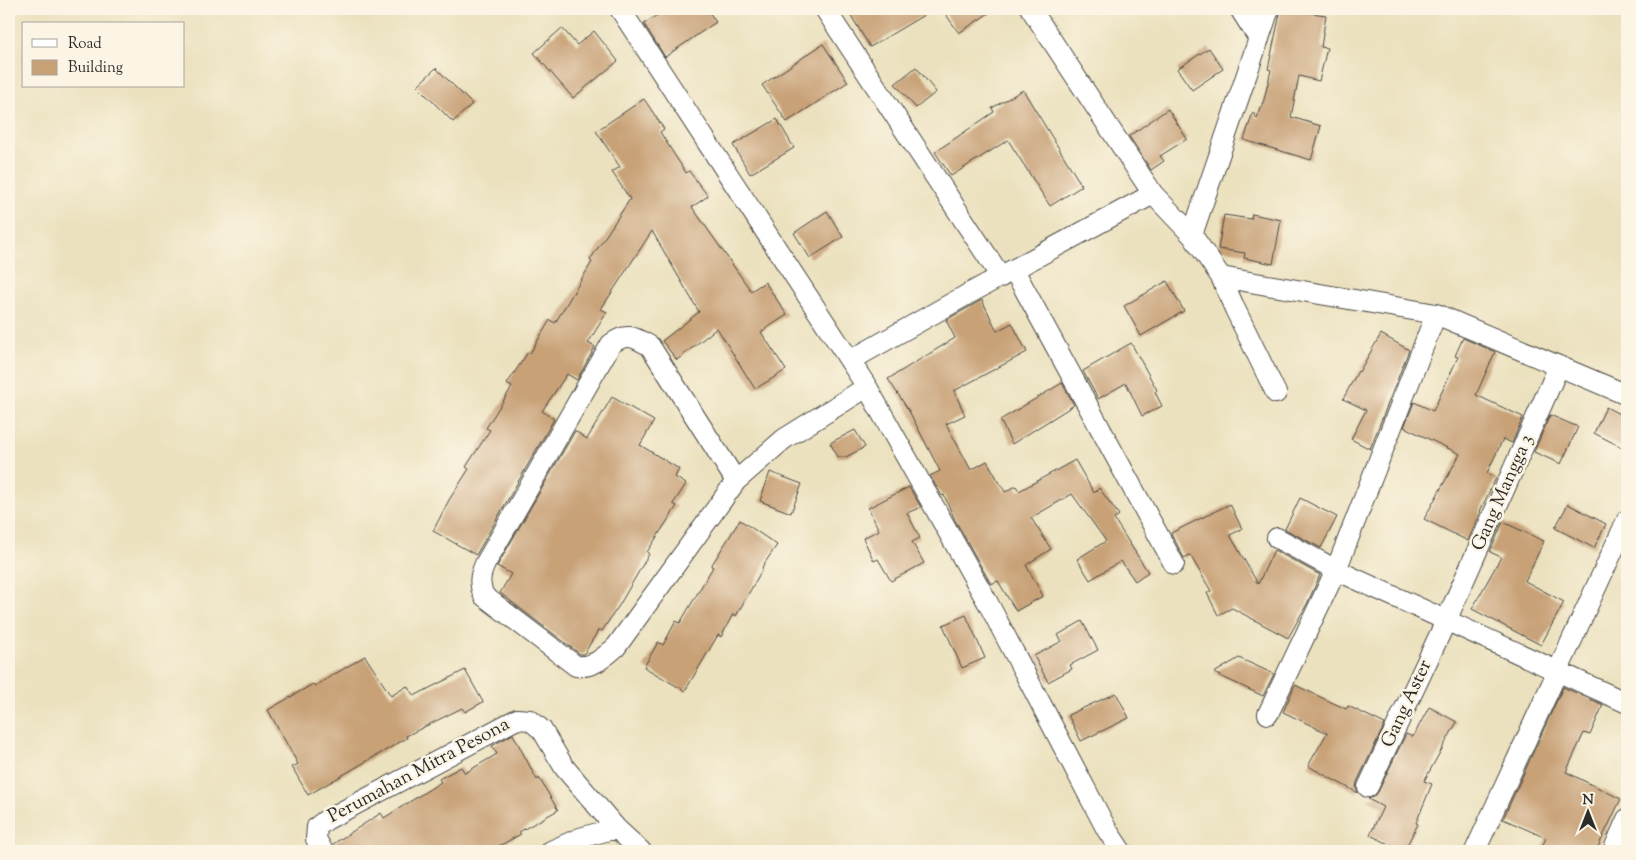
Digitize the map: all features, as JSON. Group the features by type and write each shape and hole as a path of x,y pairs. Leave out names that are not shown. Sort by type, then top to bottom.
{"street":[{"path":"620,9 851,360 988,603 1107,830 1121,851"},
{"path":"825,9 1007,273 1174,564"},
{"path":"1031,9 1153,194 1192,235 1221,277 1276,393"},
{"path":"1240,9 1259,39"},
{"path":"1192,235 1269,9"},
{"path":"851,360 1153,194"},
{"path":"1221,277 1436,314 1627,395"},
{"path":"1268,714 1336,570 1436,314"},
{"path":"736,481 650,346 632,336 618,338 611,344 485,564 480,576 480,585 484,596 576,666 587,667 599,661 616,647 736,481 784,439 867,387"},
{"name":"Gang Mangga 3","path":"1446,621 1559,366"},
{"path":"1475,851 1627,520"},
{"path":"1277,538 1336,570 1627,703"},
{"name":"Gang Aster","path":"1368,787 1446,621"},
{"name":"Perumahan Mitra Pesona","path":"323,851 316,839 317,827 326,820 517,719 530,720 542,730 564,767 616,828 641,851"},
{"path":"1613,851 1627,819"},
{"path":"551,851 580,838 616,828"}],"building":[{"path":"666,9 707,9 716,22 665,57 644,24"},
{"path":"847,9 934,9 870,47"},
{"path":"942,9 995,9 959,33"},
{"path":"1281,9 1326,15 1321,47 1327,48 1319,81 1299,76 1291,117 1321,126 1311,160 1244,140 1253,112 1257,119 1260,108 1262,108 1271,70 1268,69"},
{"path":"562,28 577,45 594,31 618,61 573,98 534,53"},
{"path":"823,44 848,82 787,122 762,85"},
{"path":"1209,48 1223,69 1192,90 1177,69"},
{"path":"916,67 936,92 916,108 895,84"},
{"path":"436,68 472,104 453,122 417,86"},
{"path":"1023,90 1082,186 1050,206 1008,140 951,176 935,152 994,112 992,108"},
{"path":"644,99 664,129 660,132 686,173 689,171 708,196 692,207 751,291 765,282 787,315 761,332 786,370 755,389 717,328 677,360 662,341 699,312 652,231 601,309 607,312 588,343 595,347 577,380 567,374 542,411 554,419 476,555 433,531 449,500 469,469 466,467 490,430 486,428 512,387 507,384 528,352 530,353 550,320 555,323 592,262 590,260 630,199 612,172 620,167 596,131"},
{"path":"1168,109 1187,139 1160,156 1164,161 1151,170 1129,136"},
{"path":"777,119 794,148 750,174 733,145"},
{"path":"827,211 843,237 810,258 794,233"},
{"path":"1252,214 1281,220 1273,264 1244,258 1245,253 1218,249 1224,215 1251,219"},
{"path":"1167,281 1184,311 1141,336 1124,306"},
{"path":"982,300 997,331 1012,323 1027,352 954,391 965,415 946,424 971,470 987,461 1005,492 1016,486 1019,491 1075,460 1094,493 1099,488 1119,515 1114,519 1148,572 1135,581 1121,561 1090,580 1077,559 1106,541 1072,494 1031,518 1051,549 1026,565 1043,596 1016,611 998,581 991,584 955,520 944,495 942,496 930,476 940,471 909,411 888,379 955,338 946,320"},
{"path":"1381,334 1409,350 1370,449 1351,439 1366,410 1343,399"},
{"path":"1463,338 1495,352 1476,395 1523,417 1512,443 1503,439 1487,473 1496,478 1468,541 1424,519 1460,454 1404,427 1414,402 1433,411 1458,357 1455,356"},
{"path":"1131,343 1157,390 1155,392 1162,406 1142,416 1126,383 1098,399 1083,371"},
{"path":"1062,383 1074,405 1012,444 1000,420"},
{"path":"612,397 654,421 640,445 679,469 675,477 686,484 673,504 677,506 647,552 649,554 620,604 602,631 599,629 584,654 580,654 500,593 511,574 497,566 575,431 587,439"},
{"path":"1606,407 1627,418 1627,450 1594,433"},
{"path":"1550,415 1578,427 1561,464 1534,452"},
{"path":"855,430 865,447 846,457 838,457 830,443"},
{"path":"770,472 802,484 791,513 760,501"},
{"path":"909,487 921,507 907,513 920,538 912,542 924,563 891,581 878,559 874,561 863,538 879,530 868,508"},
{"path":"1300,498 1337,517 1321,548 1285,529"},
{"path":"1230,504 1242,529 1230,535 1258,584 1274,550 1320,575 1307,604 1288,638 1232,608 1218,615 1207,593 1211,591 1190,555 1184,558 1171,533"},
{"path":"1568,504 1606,524 1594,548 1555,528"},
{"path":"740,520 777,545 762,567 736,616 733,614 721,637 718,635 685,691 644,667 658,642 663,645 676,621 680,623 713,567 711,566"},
{"path":"1503,522 1544,541 1525,581 1564,602 1541,645 1472,609 1501,557 1490,552"},
{"path":"966,615 985,658 962,668 943,625"},
{"path":"1082,621 1098,650 1070,665 1072,669 1048,682 1034,656 1062,641 1058,635"},
{"path":"365,656 391,696 407,686 414,696 465,670 483,702 465,712 462,708 406,736 407,738 308,795 292,767 298,764 268,710 313,684 315,686"},
{"path":"1239,658 1274,674 1263,696 1214,673"},
{"path":"1295,685 1346,709 1348,706 1385,724 1357,782 1356,788 1358,793 1308,766 1327,733 1283,712"},
{"path":"1563,687 1603,705 1590,735 1584,733 1566,772 1621,799 1596,851 1540,851 1546,838 1503,819"},
{"path":"1116,693 1129,718 1081,741 1068,715"},
{"path":"1429,707 1457,722 1424,781 1432,784 1416,823 1418,824 1404,851 1370,835 1383,807 1368,799 1374,797 1378,792 1406,734 1413,737"},
{"path":"513,734 537,780 539,778 558,810 490,851 335,851 333,844 381,813 384,818 441,782 439,779 461,767 465,773 497,754 492,746"}]}
